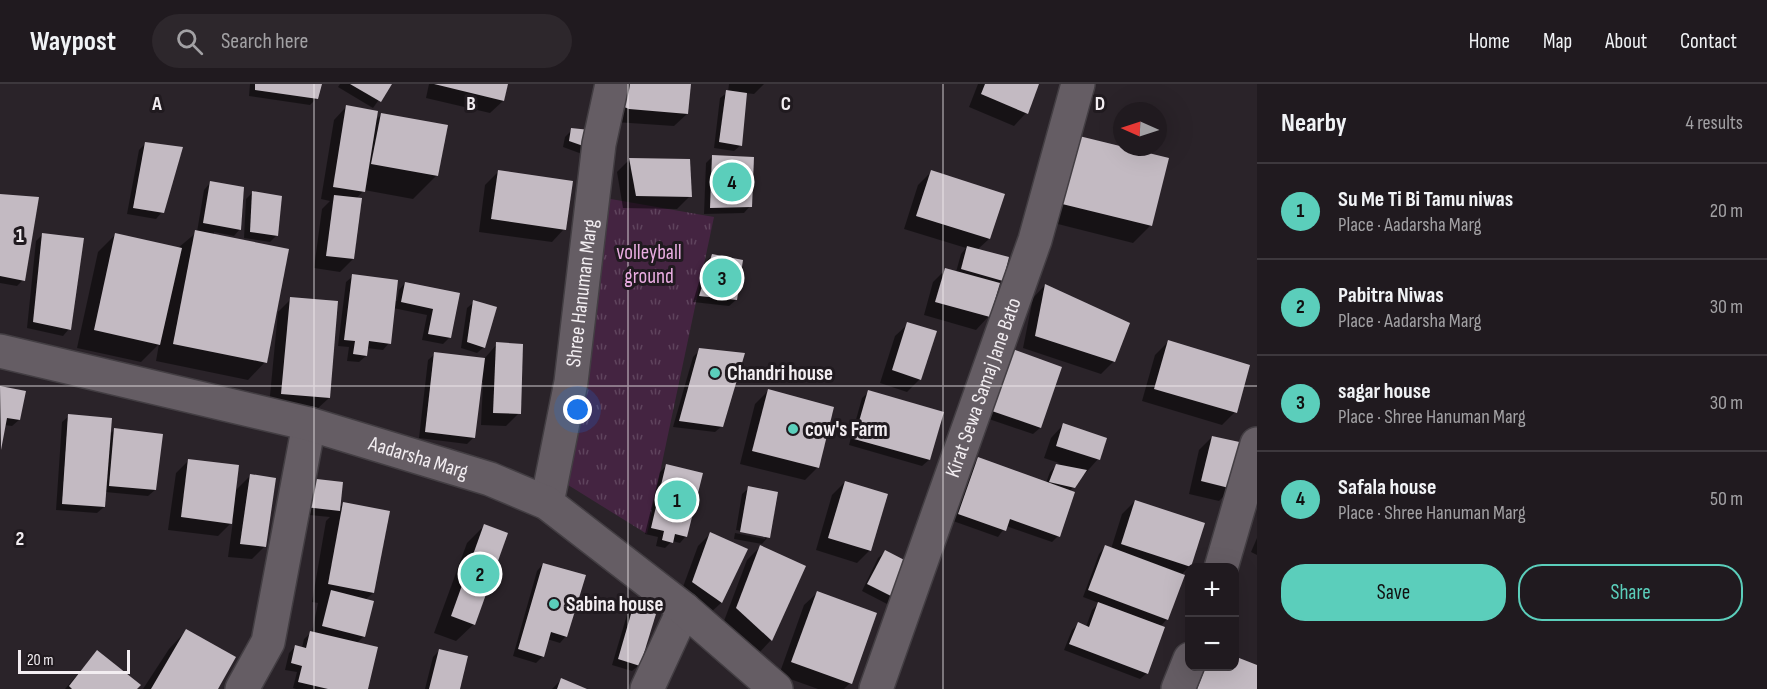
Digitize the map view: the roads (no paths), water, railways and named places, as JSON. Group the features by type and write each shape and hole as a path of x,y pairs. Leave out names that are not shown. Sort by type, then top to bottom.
{"street":[{"name":"Shree Hanuman Marg","path":"547,502 571,382 599,144 612,84"},
{"name":"Kirat Sewa Samaj Jane Bato","path":"876,689 1035,240 1078,84"},
{"name":"Aadarsha Marg","path":"0,351 309,424 490,479 547,502 684,609 776,689"},
{"path":"242,689 268,642 309,424"},
{"path":"1222,563 1257,444"},
{"path":"647,689 684,609"},
{"path":"1178,689 1185,671"}],"place":[{"name":"Safala house","path":"732,182"},
{"name":"sagar house","path":"722,278"},
{"name":"Chandri house","path":"715,373"},
{"name":"cow's Farm","path":"793,429"},
{"name":"Su Me Ti Bi Tamu niwas","path":"677,500"},
{"name":"Pabitra Niwas","path":"480,574"},
{"name":"Sabina house","path":"554,604"}],"park label":[{"name":"volleyball ground","path":"649,264"}]}
